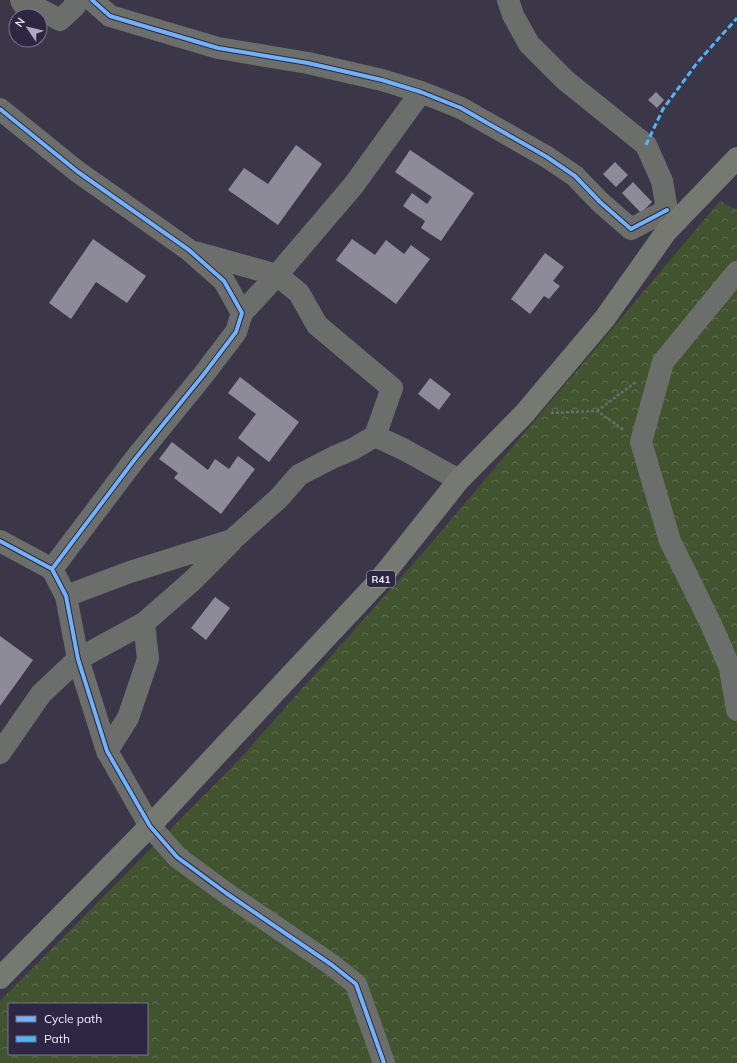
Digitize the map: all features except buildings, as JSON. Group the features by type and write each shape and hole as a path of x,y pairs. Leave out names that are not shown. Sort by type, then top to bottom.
{"main road":[{"name":"R41","path":"0,978 150,826 377,584 459,480 524,414 604,318 666,232 737,158"}],"street":[{"path":"21,0 23,4 43,11 60,20 75,6 75,0"},
{"path":"92,0 110,16 218,48 308,63 382,80 421,92 461,108 547,157 575,176 600,202 631,229 667,210"},
{"path":"508,0 513,15 529,44 565,80 646,145 662,181 667,210 666,232"},
{"path":"52,569 135,459 236,332 242,312 277,275 353,186 421,92"},
{"path":"0,109 78,172 189,250 224,281 242,312"},
{"path":"0,753 41,694 78,659 144,623 192,581 232,540 279,498 299,475 334,457 354,449 375,436 392,388 317,325 299,293 277,275 189,250"},
{"path":"737,272 663,362 641,442 670,541 711,624 730,668 737,710"},
{"path":"375,436 403,449 459,480"},
{"path":"66,596 130,572 232,540"},
{"path":"0,541 52,569 66,596 78,659 107,751 150,826 177,857 226,893 332,965 356,984 384,1063"},
{"path":"107,751 128,718 148,659 144,623"}],"path":[{"path":"524,414 596,411 639,380"},
{"path":"596,411 641,442"}],"green space":[{"path":"720,201 737,210 737,1063 0,1063 0,1001 237,762 428,547"}],"marked path":[{"path":"646,145 663,109 697,63 737,18"}],"cycle path":[{"path":"92,0 110,16 218,48 308,63 382,80 421,92 461,108 547,157 575,176 600,202 631,229 667,210"},
{"path":"0,109 78,172 189,250 224,281 242,313 236,332 135,459 52,569"},
{"path":"0,541 52,569 66,596 78,659 107,751 150,826 177,857 226,893 332,965 356,984 384,1063"}]}
